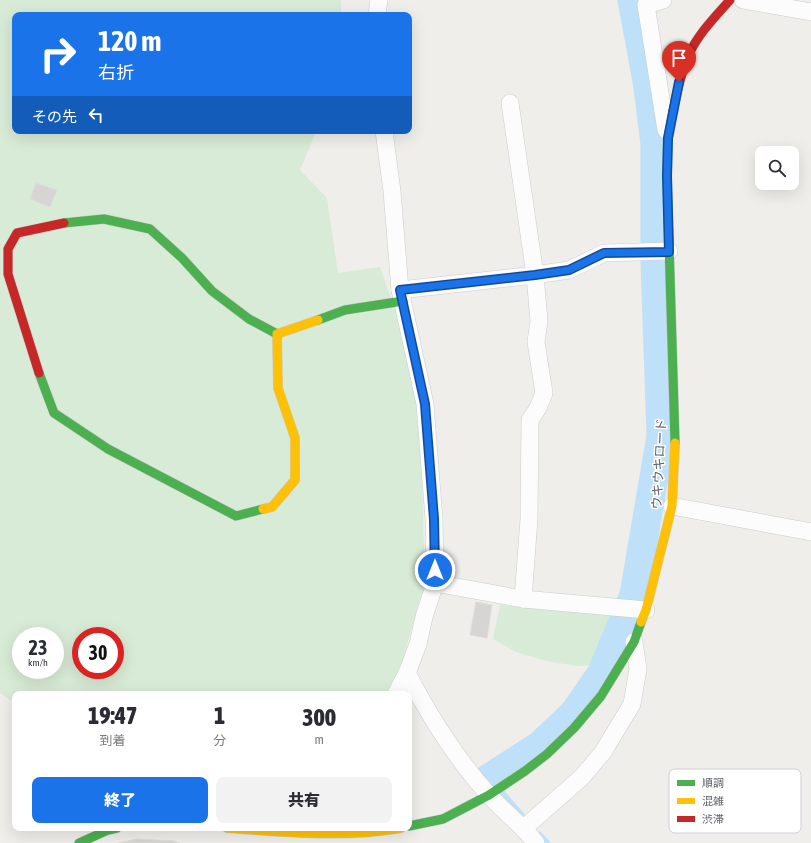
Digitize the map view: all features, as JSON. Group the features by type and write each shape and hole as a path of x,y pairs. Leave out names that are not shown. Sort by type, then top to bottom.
{"street":[{"path":"377,12 379,0"},
{"path":"663,0 646,6 668,138"},
{"name":"ウキウキロード","path":"412,825 443,819 489,795 526,771 547,754 574,728 601,696 634,642 646,610 672,506 675,439 667,176 668,138 679,82 689,54 705,28 730,0"},
{"path":"743,0 811,12"},
{"path":"510,103 535,275 539,321 536,342 544,393 538,408 530,420 529,520 523,599"},
{"path":"384,134 392,191 402,296 425,404 434,519 435,583 424,618 418,644 407,673 398,691"},
{"path":"277,334 278,388 296,438 295,480 272,507 236,516 108,449 54,413 33,357 8,274 8,249 17,233 64,223 104,219 150,230 182,258 212,291 249,319 277,334 345,310 402,296 569,270 604,253 669,252"},
{"path":"672,506 811,532"},
{"path":"435,583 523,599 646,610"},
{"path":"524,828 582,777 604,752 632,704 638,669 634,642"},
{"path":"407,673 427,711 453,751 489,795 524,828 536,843"},
{"path":"79,843 106,831"},
{"path":"305,831 387,831"}],"green space":[{"path":"0,0 341,0 341,12 12,12 12,134 315,134 300,170 327,198 338,273 380,267 402,329 420,412 425,581 401,666 388,691 12,691 12,701 0,693"},
{"path":"500,605 633,617 612,657 598,665 577,666 546,661 516,652 493,639"}],"building":[{"path":"36,183 57,190 50,207 30,199"},
{"path":"476,602 492,605 487,638 470,635"},
{"path":"137,839 174,841 180,843 118,843"}],"waterway":[{"path":"489,778 539,746 574,713 601,674 634,595 661,436 655,263 655,144 647,81 632,0"},
{"path":"502,792 528,822"},
{"path":"539,834 548,843"}],"traffic: fast":[{"path":"673,111 668,138 667,176 675,443"},
{"path":"64,223 104,219 150,229 182,258 212,291 249,319 277,334"},
{"path":"318,320 345,310 403,301"},
{"path":"39,373 54,413 108,449 236,516 263,509"},
{"path":"412,825 443,819 489,795 547,754 574,728 601,696 634,642 641,622"},
{"path":"79,843 106,831"}],"traffic: slow":[{"path":"263,509 272,507 295,480 295,438 278,388 277,334 318,320"},
{"path":"641,622 646,610 672,506 675,443"},
{"path":"276,831 314,833 358,833 379,831"}],"traffic: jam":[{"path":"673,111 681,75 693,46 702,32 730,0"},
{"path":"39,373 8,274 8,249 17,233 64,223"}],"route":[{"path":"435,570 434,519 425,404 400,290 569,270 604,253 669,252 667,176 668,138 679,82"}]}
